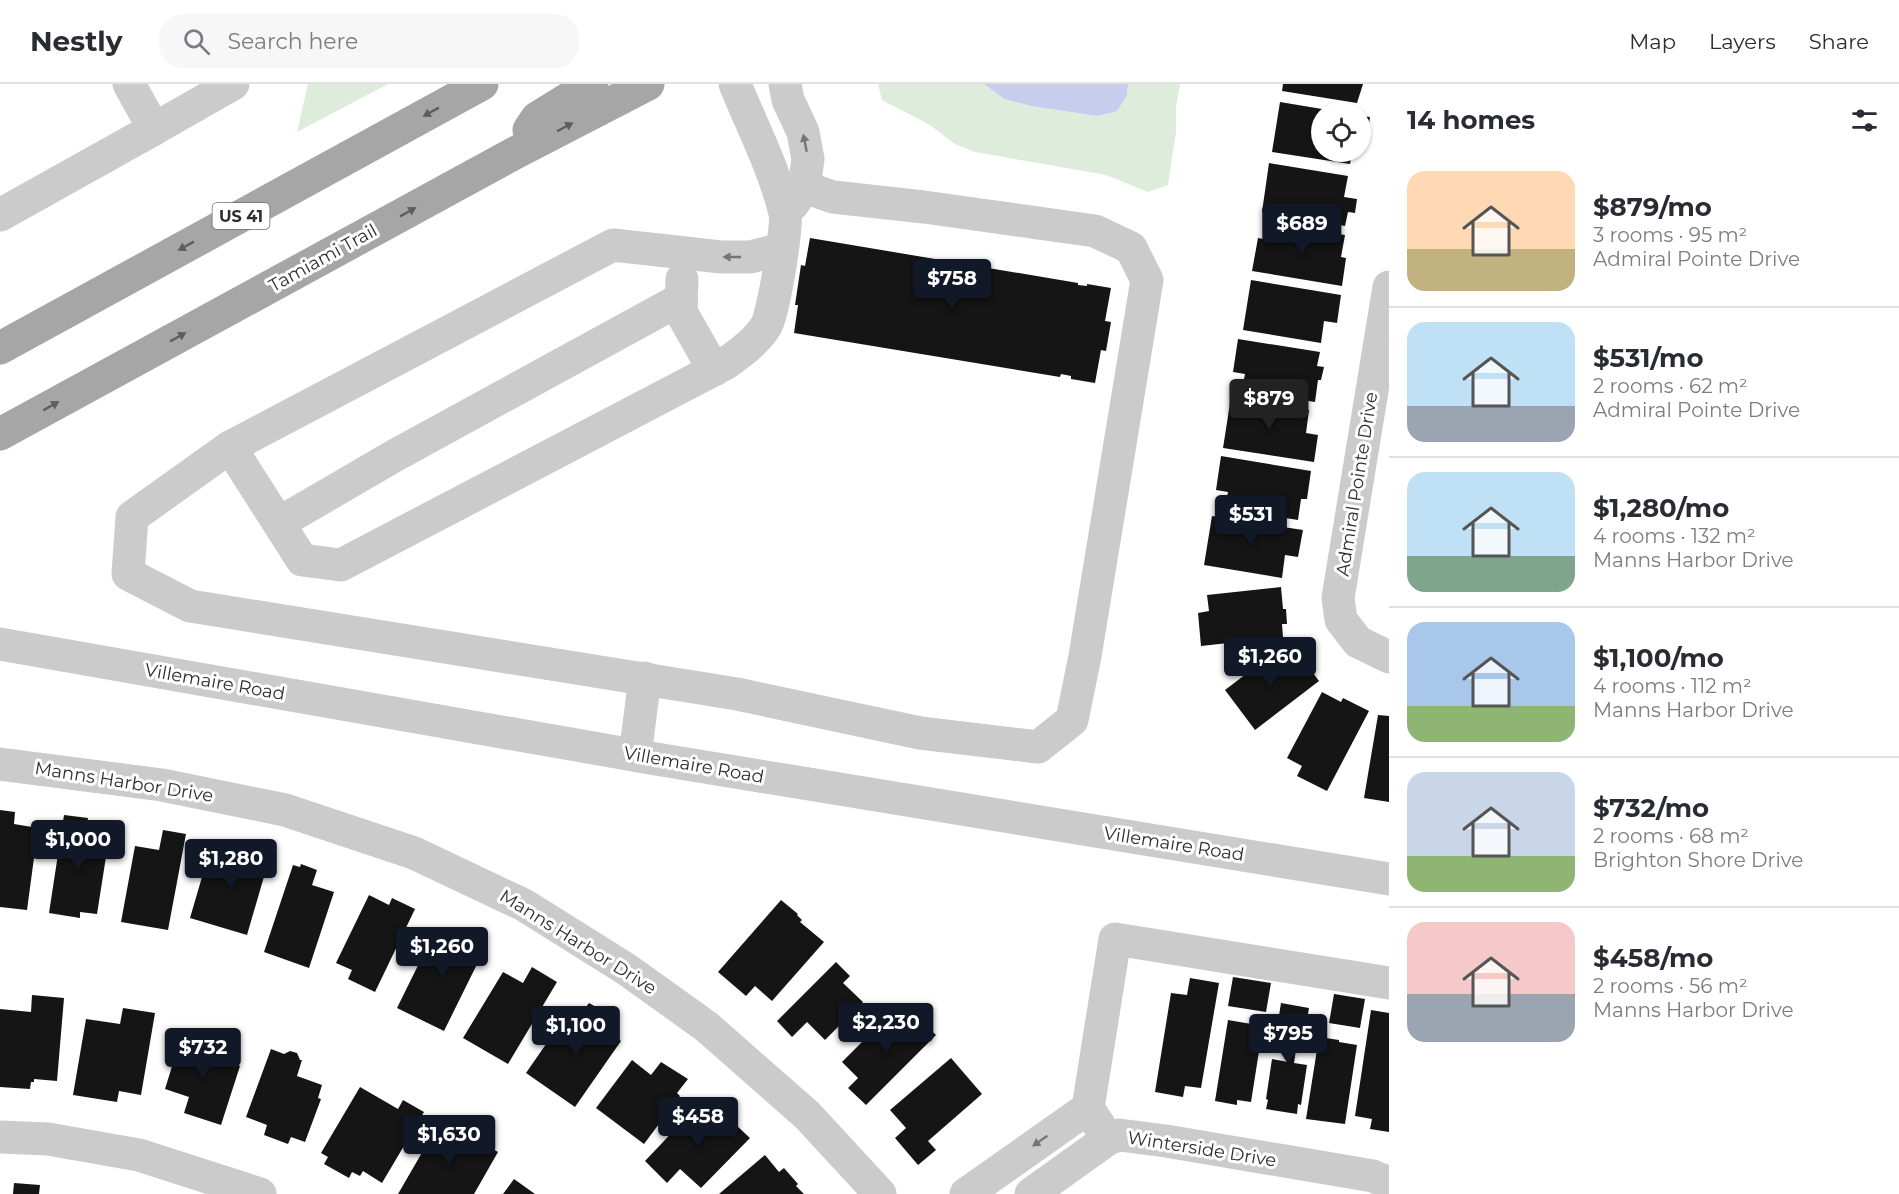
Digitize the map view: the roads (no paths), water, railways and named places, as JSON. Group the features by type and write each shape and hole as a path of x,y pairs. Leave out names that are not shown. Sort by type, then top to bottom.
{"main road":[{"name":"US 41","path":"0,348 482,84"},
{"path":"513,154 537,118 592,84"},
{"name":"Tamiami Trail","path":"0,434 513,154 648,84"}],"street":[{"path":"129,84 154,129"},
{"path":"0,214 233,84"},
{"path":"230,447 302,560 341,565 726,364 748,347 767,325 786,216 772,172 735,84"},
{"path":"784,84 788,100 803,132 808,159 804,187 786,216"},
{"path":"782,249 750,257 721,257 614,245 230,447 132,517 128,574 190,606 737,693 920,733 1038,747 1072,720 1148,280 1131,248 1095,231 936,208 833,197 804,187"},
{"path":"682,253 681,312 714,370"},
{"name":"Admiral Pointe Drive","path":"1389,287 1386,319 1338,598 1341,620 1358,642 1389,657"},
{"path":"279,523 394,456 681,299"},
{"name":"Villemaire Road","path":"0,644 635,755 1389,879"},
{"path":"635,755 645,678"},
{"name":"Manns Harbor Drive","path":"0,764 162,785 285,810 414,853 524,905 626,969 707,1027 807,1115 880,1194"},
{"path":"1108,1139 1088,1108 1115,939 1389,983"},
{"path":"966,1194 1088,1108"},
{"name":"Winterside Drive","path":"1031,1194 1108,1139 1119,1135 1372,1176 1389,1183"},
{"path":"0,1137 48,1139 139,1155 260,1194"}],"water":[{"path":"984,84 1128,84 1127,95 1117,111 1097,116 1031,106 1004,99"}]}
